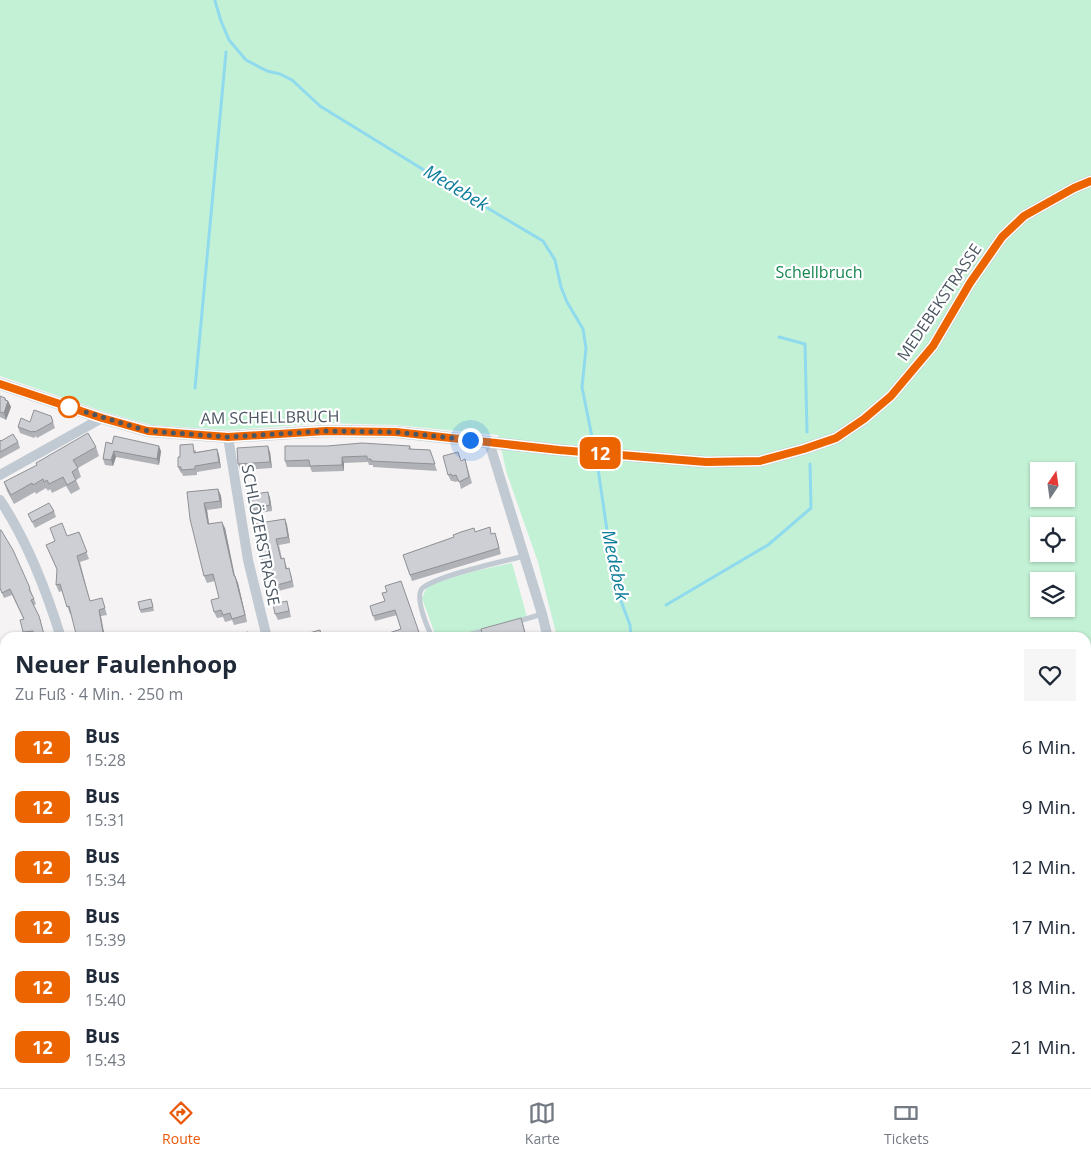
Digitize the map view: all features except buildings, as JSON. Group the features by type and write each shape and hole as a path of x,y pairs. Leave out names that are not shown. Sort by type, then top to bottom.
{"street":[{"name":"MEDEBEKSTRASSE","path":"488,442 706,462 760,461 836,438 864,419 891,396 912,372 933,346 970,283 1002,237 1024,216 1074,188 1091,181"},
{"name":"AM SCHELLBRUCH","path":"0,384 102,418 148,431 228,437 326,431 396,432 488,442"},
{"path":"0,475 102,418"},
{"name":"SCHLÖZERSTRASSE","path":"228,437 248,560 266,632"},
{"path":"488,442 546,632"},
{"path":"0,500 14,522 33,561 50,601 59,632"}],"lane":[{"path":"431,632 419,600 421,590 426,584 474,568 524,556"},
{"path":"506,625 542,614"},
{"path":"480,632 488,630"}],"green space":[{"name":"Schellbruch","path":"0,0 1091,0 1091,632 556,632 538,562 507,474 498,435 396,425 326,423 229,430 151,425 105,412 0,376"},
{"path":"512,563 527,617 471,632 434,632 422,598 428,585 475,571"}],"waterway":[{"name":"Medebek","path":"215,1 229,40 246,60 267,71 280,74 292,80 320,106 543,241 555,260 561,287 567,302 583,329 586,348 582,387 593,442"},
{"path":"195,388 226,52"},
{"path":"779,337 805,344 807,432"},
{"name":"Medebek","path":"597,462 615,585 630,625 631,632"},
{"path":"666,605 768,545 811,508 810,464"}],"bus line":[{"name":"12","path":"0,384 102,418 148,431 228,437 326,431 396,432 559,450 706,462 760,461 836,438 864,419 891,396 933,346 970,283 1002,237 1024,216 1051,200 1091,181"}],"route":[{"path":"69,407 148,431 228,437 326,431 396,432 470,440"}]}
